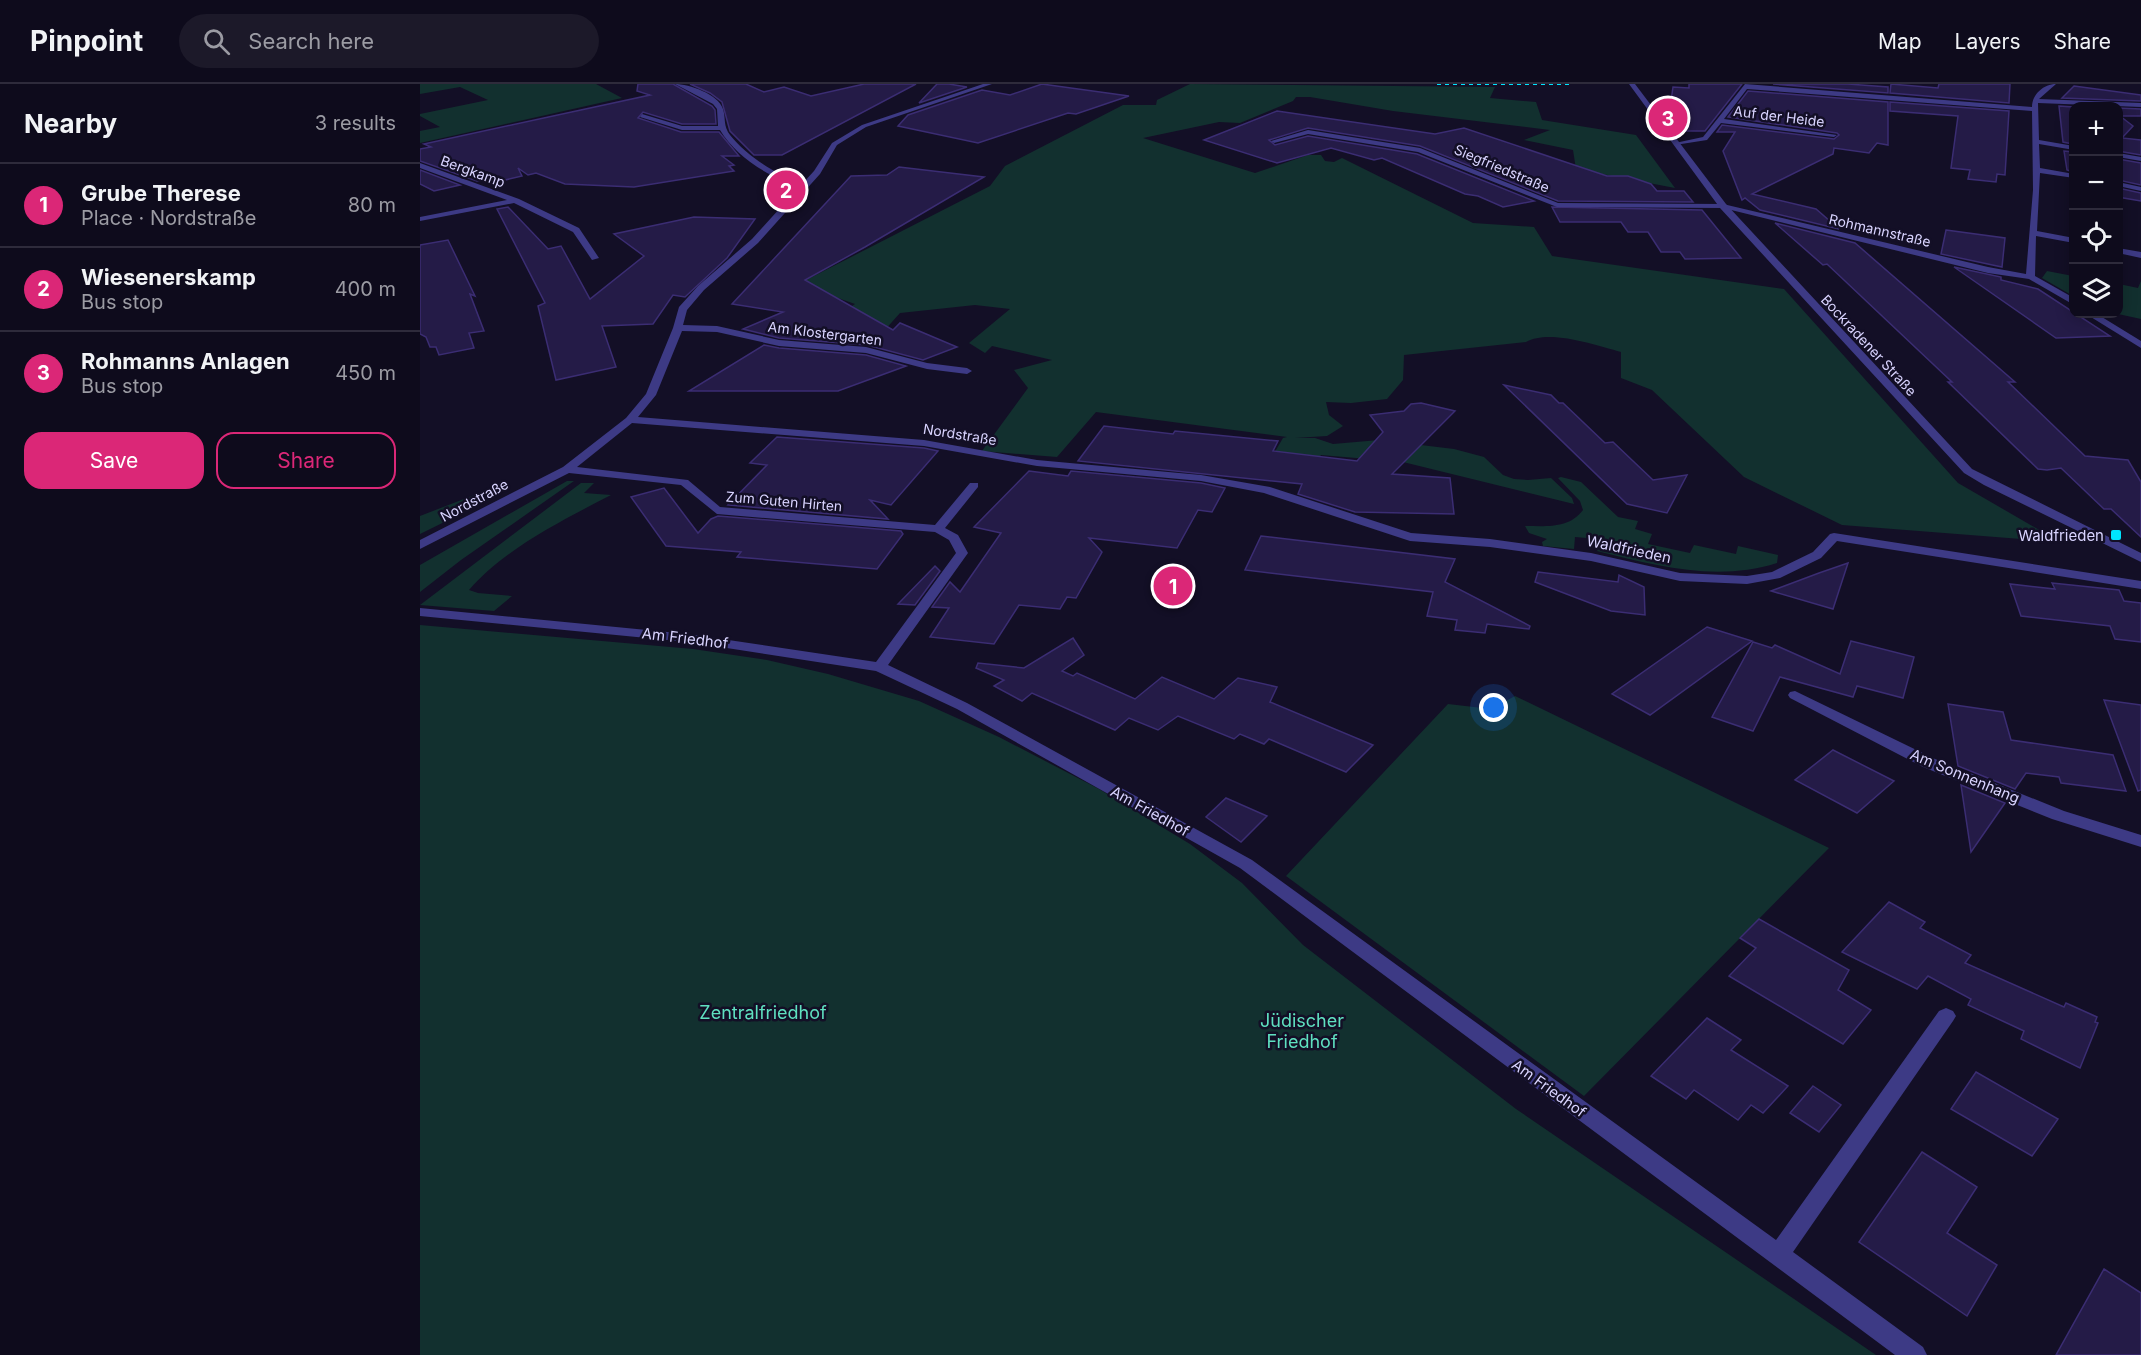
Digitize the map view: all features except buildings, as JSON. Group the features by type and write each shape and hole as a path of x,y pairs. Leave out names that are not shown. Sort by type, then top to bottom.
{"street":[{"path":"678,84 713,101 719,108 723,128 738,148 788,182 804,186"},
{"name":"Nordstraße","path":"420,545 567,469 630,420 651,395 678,328 682,309 694,295 755,241 817,172 834,144 864,126 989,84"},
{"name":"Bockradener Straße","path":"1632,84 1723,206 1968,471 2141,558"},
{"path":"2031,277 2038,170 2035,105 2038,94 2053,84"},
{"path":"1677,144 1706,140 1747,86 2035,105 2141,105"},
{"path":"642,116 669,127 685,130 723,128"},
{"name":"Auf der Heide","path":"1720,121 1834,135"},
{"name":"Siegfriedstraße","path":"1274,141 1308,132 1420,150 1557,205 1723,206"},
{"path":"2037,142 2069,147"},
{"path":"2123,156 2141,159"},
{"name":"Bergkamp","path":"420,165 516,201 576,230 595,258"},
{"path":"2038,170 2069,175"},
{"path":"2123,185 2141,189"},
{"name":"Bergkamp","path":"420,219 516,201"},
{"name":"Rohmannstraße","path":"1723,206 1988,270 2031,277 2069,300"},
{"path":"2035,233 2069,240"},
{"path":"2123,251 2141,255"},
{"path":"2097,318 2141,345"},
{"name":"Am Klostergarten","path":"678,328 717,329 779,343 866,350 927,366 967,371"},
{"name":"Nordstraße","path":"630,420 924,443 1037,463 1201,478 1253,486 1282,495"},
{"name":"Zum Guten Hirten","path":"567,469 684,482 717,510 938,529"},
{"path":"880,666 962,553 954,538 938,529 974,486"},
{"name":"Waldfrieden","path":"1282,495 1410,537 1490,543 1591,556 1680,577 1747,580 1775,575 1817,555 1834,537 2141,585"},
{"name":"Am Friedhof","path":"420,612 688,638 880,666 962,706 1246,864 1914,1355"},
{"name":"Am Sonnenhang","path":"1795,695 1929,763 2058,815 2141,841"},
{"path":"1778,1255 1946,1016"}],"green space":[{"path":"420,84 596,84 622,98 420,143 420,131 440,127 420,114 488,100 460,87 420,94"},
{"path":"1190,84 1495,87 1490,98 1536,102 1542,120 1636,135 1675,188 1576,169 1573,150 1524,140 1550,130 1393,111 1310,97 1296,97 1293,101 1240,123 1219,122 1143,138 1255,173 1308,155 1321,155 1325,161 1334,162 1342,158 1473,223 1534,227 1552,256 1784,289 1958,483 2060,542 1842,525 1744,477 1652,390 1621,378 1621,352 1586,342 1559,338 1536,338 1526,342 1404,355 1403,380 1387,399 1351,403 1326,402 1329,415 1343,426 1327,436 1295,438 1315,438 1333,444 1379,440 1454,449 1484,457 1503,475 1514,479 1551,478 1572,498 1574,504 1403,462 1321,455 1308,471 1295,479 1280,481 1259,479 1283,438 1287,437 1096,412 1057,457 982,451 1028,388 1014,370 1052,360 992,346 985,353 969,343 1010,309 975,305 900,313 883,332 822,326 855,304 835,297 771,298 990,186 1005,166 1123,105 1156,105 1157,100"},
{"path":"2047,271 2069,275 2069,294 2042,278"},
{"path":"2141,281 2141,319 2123,315 2123,285 2138,288"},
{"path":"1558,478 1581,482 1618,517 1638,521 1635,529 1652,534 1648,544 1690,553 1694,545 1736,554 1738,546 1778,555 1777,563 1754,569 1709,572 1642,562 1597,551 1598,539 1575,537 1574,549 1543,546 1542,542 1547,539 1529,533 1525,526 1557,525 1571,521 1583,510 1580,501"},
{"path":"567,481 574,481 461,560 420,592 420,565"},
{"path":"581,483 594,483 584,493 611,495 535,536 499,561 469,590 512,596 494,611 420,605"},
{"path":"482,492 495,495 420,534 420,516"},
{"name":"Zentralfriedhof","path":"420,625 693,649 767,660 828,674 919,701 999,737 1099,789 1190,844 1242,883 1303,945 1516,1109 1876,1355 420,1355"},
{"path":"1515,696 1829,848 1584,1096 1286,876 1448,704 1491,709"}],"railway":[{"path":"1437,84 1569,84"}],"place":[{"name":"Rohmanns Anlagen","path":"1668,118"},
{"name":"Wiesenerskamp","path":"786,190"},
{"name":"Waldfrieden","path":"2116,535"},
{"name":"Grube Therese","path":"1173,586"}],"park label":[{"name":"Jüdischer Friedhof","path":"1302,1030"}]}
